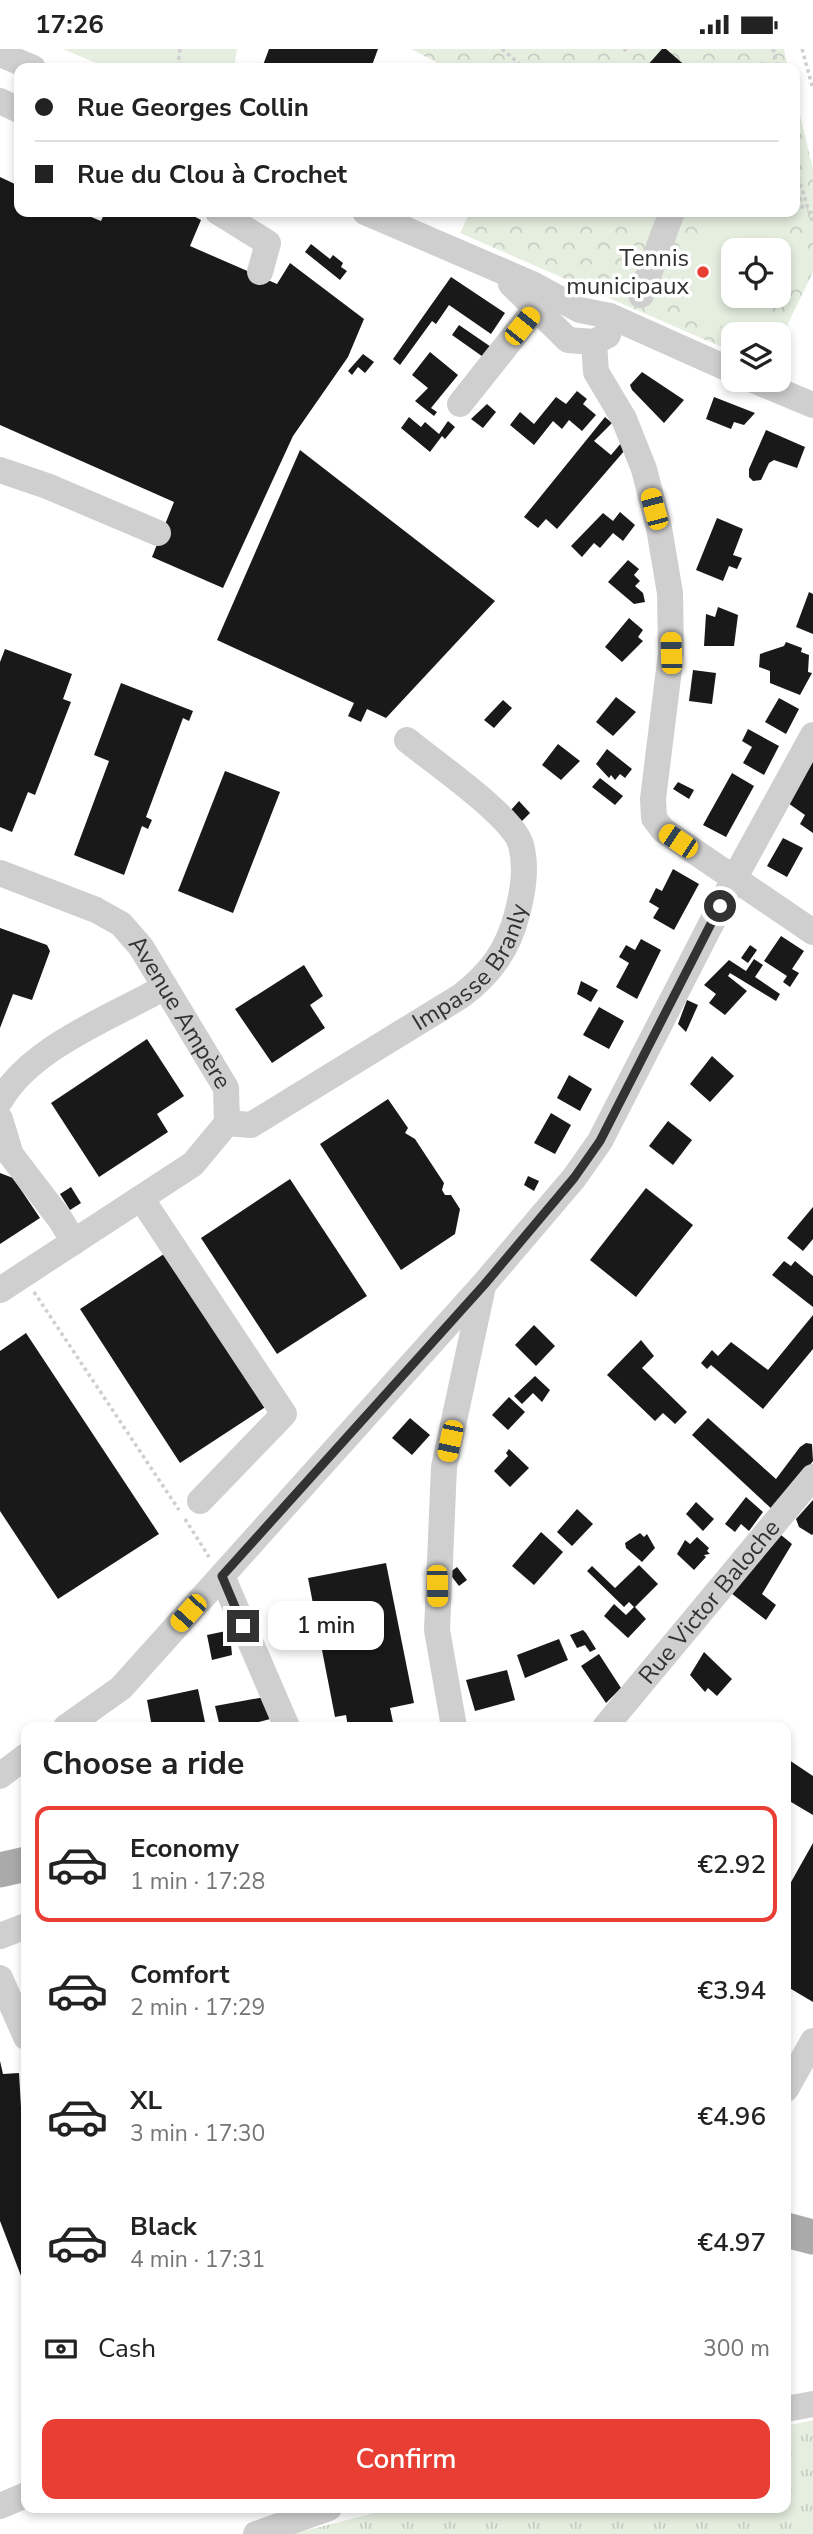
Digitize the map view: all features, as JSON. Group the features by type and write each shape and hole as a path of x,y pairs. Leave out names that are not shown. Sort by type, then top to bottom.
{"main road":[{"path":"0,1870 21,1865"},
{"path":"791,2231 813,2237"}],"street":[{"path":"0,54 21,63"},
{"path":"226,217 268,243 260,272"},
{"path":"376,217 498,272 548,303 594,315 611,316 641,332 721,366"},
{"path":"641,295 670,217"},
{"path":"548,303 568,340 594,342 610,334 641,332"},
{"path":"460,404 548,303"},
{"path":"594,342 596,372 624,419 643,469 659,528 670,593 671,653 653,799 654,818 663,830 813,932"},
{"path":"782,392 813,405"},
{"path":"0,470 47,486 158,533"},
{"path":"73,1722 121,1688 484,1285 574,1178 600,1141 734,879 813,735"},
{"name":"Impasse Branly","path":"227,1123 251,1125 485,978 502,954 523,891 524,866 520,842 505,820 407,740"},
{"name":"Avenue Ampère","path":"0,873 96,909 121,923 141,947 226,1088 227,1123 193,1164 0,1290"},
{"path":"0,1101 11,1082 71,1037 165,987"},
{"path":"0,1119 10,1155 60,1219 74,1242"},
{"path":"141,1198 284,1414 200,1501"},
{"path":"453,1722 437,1630 444,1467 484,1285"},
{"name":"Rue Victor Baloche","path":"609,1722 813,1478"},
{"path":"222,1576 285,1722"},
{"path":"0,1776 21,1760"},
{"path":"0,1936 21,1928"},
{"path":"0,1977 21,2025"},
{"path":"791,2080 813,2041"},
{"path":"791,2408 813,2404"},
{"path":"0,2505 21,2497"},
{"path":"256,2534 316,2513"}],"path":[{"path":"502,49 518,63"},
{"path":"802,49 813,89"},
{"path":"800,183 813,223"},
{"path":"800,206 808,209"},
{"path":"24,1275 222,1576"}],"green space":[{"path":"63,49 237,49 235,63 96,63"},
{"path":"411,49 784,49 787,63 438,63"},
{"path":"800,115 813,169 813,272 789,322 721,322 721,347 460,233 468,217 800,217"},
{"name":"Tennis municipaux","path":"711,217 750,217 780,238 721,238 721,308 773,308 763,322 721,322 721,326 662,287"},
{"name":"Tennis municipaux","path":"791,246 808,258 791,282"},
{"path":"813,2420 813,2534 292,2534 374,2513 791,2513 791,2425"}],"building":[{"path":"269,49 378,49 373,63 264,63"},
{"path":"662,49 666,49 682,63 650,63"},
{"path":"0,177 14,184 14,217 91,217 101,221 103,217 195,217 201,220 190,246 277,284 290,263 364,319 348,357 293,436 223,588 152,557 174,502 0,425"},
{"path":"311,244 330,259 333,255 343,263 341,267 347,271 340,280 305,252"},
{"path":"451,277 505,313 491,334 449,305 436,324 432,321 400,365 393,359"},
{"path":"459,325 494,349 486,359 452,335"},
{"path":"430,352 458,375 431,408 437,412 434,416 415,401 428,388 412,375"},
{"path":"363,354 374,362 365,373 358,367 352,375 348,371"},
{"path":"642,372 684,400 664,423 632,390 630,385"},
{"path":"577,391 587,399 583,404 596,415 582,431 569,420 562,429 553,421 534,445 510,425 520,412 534,424 556,397 566,404"},
{"path":"714,397 755,413 744,425 734,422 731,429 706,419"},
{"path":"487,404 496,412 483,428 471,419"},
{"path":"409,417 421,427 425,422 439,434 448,421 455,427 445,439 442,436 430,452 401,428"},
{"path":"605,417 612,423 594,441 611,455 622,442 625,450 557,529 546,519 538,528 524,517"},
{"path":"766,430 805,447 797,468 774,460 769,463 761,480 753,481 749,477 749,469"},
{"path":"300,450 495,601 386,718 367,709 361,722 348,716 354,703 217,640"},
{"path":"620,512 635,525 623,541 613,533 600,548 594,543 582,557 571,546 603,513 613,521"},
{"path":"717,518 743,529 733,555 742,558 737,569 729,566 723,581 696,570"},
{"path":"628,560 639,569 634,575 640,581 635,586 643,593 645,602 634,604 608,582"},
{"path":"809,592 813,594 813,634 796,627"},
{"path":"718,607 738,615 734,646 704,646 706,614 715,617"},
{"path":"629,618 643,630 638,637 643,641 622,662 605,647"},
{"path":"786,642 802,648 801,652 809,655 808,672 812,673 800,695 770,683 770,671 759,667 760,654 784,646"},
{"path":"5,649 72,674 63,699 71,702 35,795 28,792 12,832 0,827 0,662"},
{"path":"693,670 716,673 712,704 689,701"},
{"path":"121,683 193,711 189,721 183,718 146,817 152,820 148,829 142,826 124,875 74,855 109,761 94,755"},
{"path":"616,697 636,712 613,736 596,722"},
{"path":"779,698 799,709 786,734 765,722"},
{"path":"503,700 512,708 494,728 484,720"},
{"path":"748,729 779,746 764,775 743,763 752,747 742,741"},
{"path":"558,744 580,761 561,780 542,765"},
{"path":"607,749 632,769 625,778 620,774 615,780 611,775 609,778 596,764"},
{"path":"813,761 813,833 800,824 805,815 788,803"},
{"path":"225,771 280,792 233,913 178,891"},
{"path":"732,773 754,786 726,837 703,825"},
{"path":"600,778 623,796 615,805 592,787"},
{"path":"678,782 694,790 689,799 673,789"},
{"path":"519,801 530,813 522,821 511,810"},
{"path":"783,838 803,848 787,877 767,866"},
{"path":"673,869 699,884 674,930 653,918 659,908 649,902 656,888 662,891"},
{"path":"0,928 47,945 50,951 32,1000 13,994 0,1028"},
{"path":"781,936 804,951 792,969 799,973 790,987 783,982 787,976 764,961"},
{"path":"641,939 661,950 637,999 616,987 629,963 619,957 626,945 635,950"},
{"path":"750,945 757,950 748,963 741,958"},
{"path":"754,959 763,965 755,977 780,994 776,1001 730,973 728,976 747,991 725,1015 709,1003 716,994 704,985 729,960 746,971"},
{"path":"304,965 323,996 310,1005 325,1028 272,1063 235,1009"},
{"path":"581,981 598,990 591,1002 577,994"},
{"path":"687,1000 698,1005 686,1032 678,1024"},
{"path":"599,1007 624,1021 609,1049 583,1035"},
{"path":"147,1039 184,1096 157,1114 168,1132 99,1177 51,1103"},
{"path":"712,1056 734,1076 710,1102 690,1084"},
{"path":"569,1075 592,1089 580,1111 557,1098"},
{"path":"388,1099 408,1128 405,1133 415,1139 444,1183 442,1190 445,1195 451,1195 460,1209 455,1234 401,1270 320,1144"},
{"path":"551,1113 571,1125 555,1154 534,1143"},
{"path":"668,1121 692,1140 673,1165 649,1146"},
{"path":"0,1173 13,1178 40,1218 0,1244"},
{"path":"528,1176 539,1181 534,1191 524,1185"},
{"path":"290,1179 367,1296 277,1354 201,1238"},
{"path":"71,1187 81,1203 70,1210 60,1194"},
{"path":"646,1188 693,1225 636,1297 590,1260"},
{"path":"813,1207 813,1239 803,1251 787,1238"},
{"path":"167,1252 267,1406 180,1463 80,1309"},
{"path":"784,1261 791,1266 795,1261 813,1276 813,1307 772,1275"},
{"path":"813,1315 813,1349 763,1409 711,1365 707,1369 701,1363 712,1350 718,1356 731,1342 768,1370"},
{"path":"534,1325 555,1346 536,1366 515,1345"},
{"path":"26,1333 159,1534 58,1599 0,1511 0,1351"},
{"path":"641,1340 654,1356 642,1368 687,1412 675,1424 663,1413 655,1421 607,1375"},
{"path":"535,1376 550,1390 542,1402 533,1393 522,1404 514,1396"},
{"path":"509,1397 525,1412 508,1430 492,1415"},
{"path":"410,1418 430,1435 412,1455 392,1438"},
{"path":"708,1418 776,1479 800,1447 806,1443 812,1444 813,1461 774,1511 692,1435"},
{"path":"509,1449 529,1468 510,1487 494,1471 508,1456 506,1453"},
{"path":"746,1497 763,1512 749,1531 741,1524 735,1532 725,1524"},
{"path":"813,1500 812,1535 799,1527 796,1519"},
{"path":"696,1502 714,1519 703,1531 686,1514"},
{"path":"577,1509 593,1524 572,1546 557,1532"},
{"path":"541,1532 563,1552 534,1585 512,1566"},
{"path":"640,1533 644,1537 647,1534 655,1548 642,1562 626,1548 625,1543"},
{"path":"781,1535 792,1544 762,1594 776,1605 766,1620 731,1593"},
{"path":"697,1537 709,1548 707,1551 710,1554 704,1555 706,1557 694,1570 677,1554 685,1540 690,1544"},
{"path":"386,1563 414,1703 390,1708 393,1722 347,1722 346,1715 335,1717 308,1578"},
{"path":"639,1565 658,1584 635,1607 646,1619 628,1638 604,1616 614,1604 626,1615 634,1607 629,1602 624,1607 587,1571 592,1566 615,1588"},
{"path":"457,1567 467,1580 459,1586 449,1573"},
{"path":"583,1630 596,1649 590,1652 585,1645 577,1648 570,1635"},
{"path":"226,1631 230,1634 232,1655 212,1660 207,1635"},
{"path":"559,1639 568,1660 525,1678 517,1655"},
{"path":"704,1652 732,1679 717,1696 708,1688 705,1692 690,1675"},
{"path":"599,1654 621,1688 606,1703 581,1666"},
{"path":"507,1670 515,1700 475,1711 466,1680"},
{"path":"198,1689 205,1722 151,1722 147,1700"},
{"path":"265,1697 274,1718 259,1722 219,1722 215,1706"},
{"path":"791,1761 813,1776 813,1815 791,1802"},
{"path":"813,1843 813,2002 791,1989 791,1882"},
{"path":"0,2061 3,2074 19,2073 21,2276 0,2221"}],"place":[{"name":"Tennis municipaux","path":"703,272"}],"route":[{"path":"243,1626 222,1576 396,1379 484,1285 574,1178 600,1141 720,906"}]}
